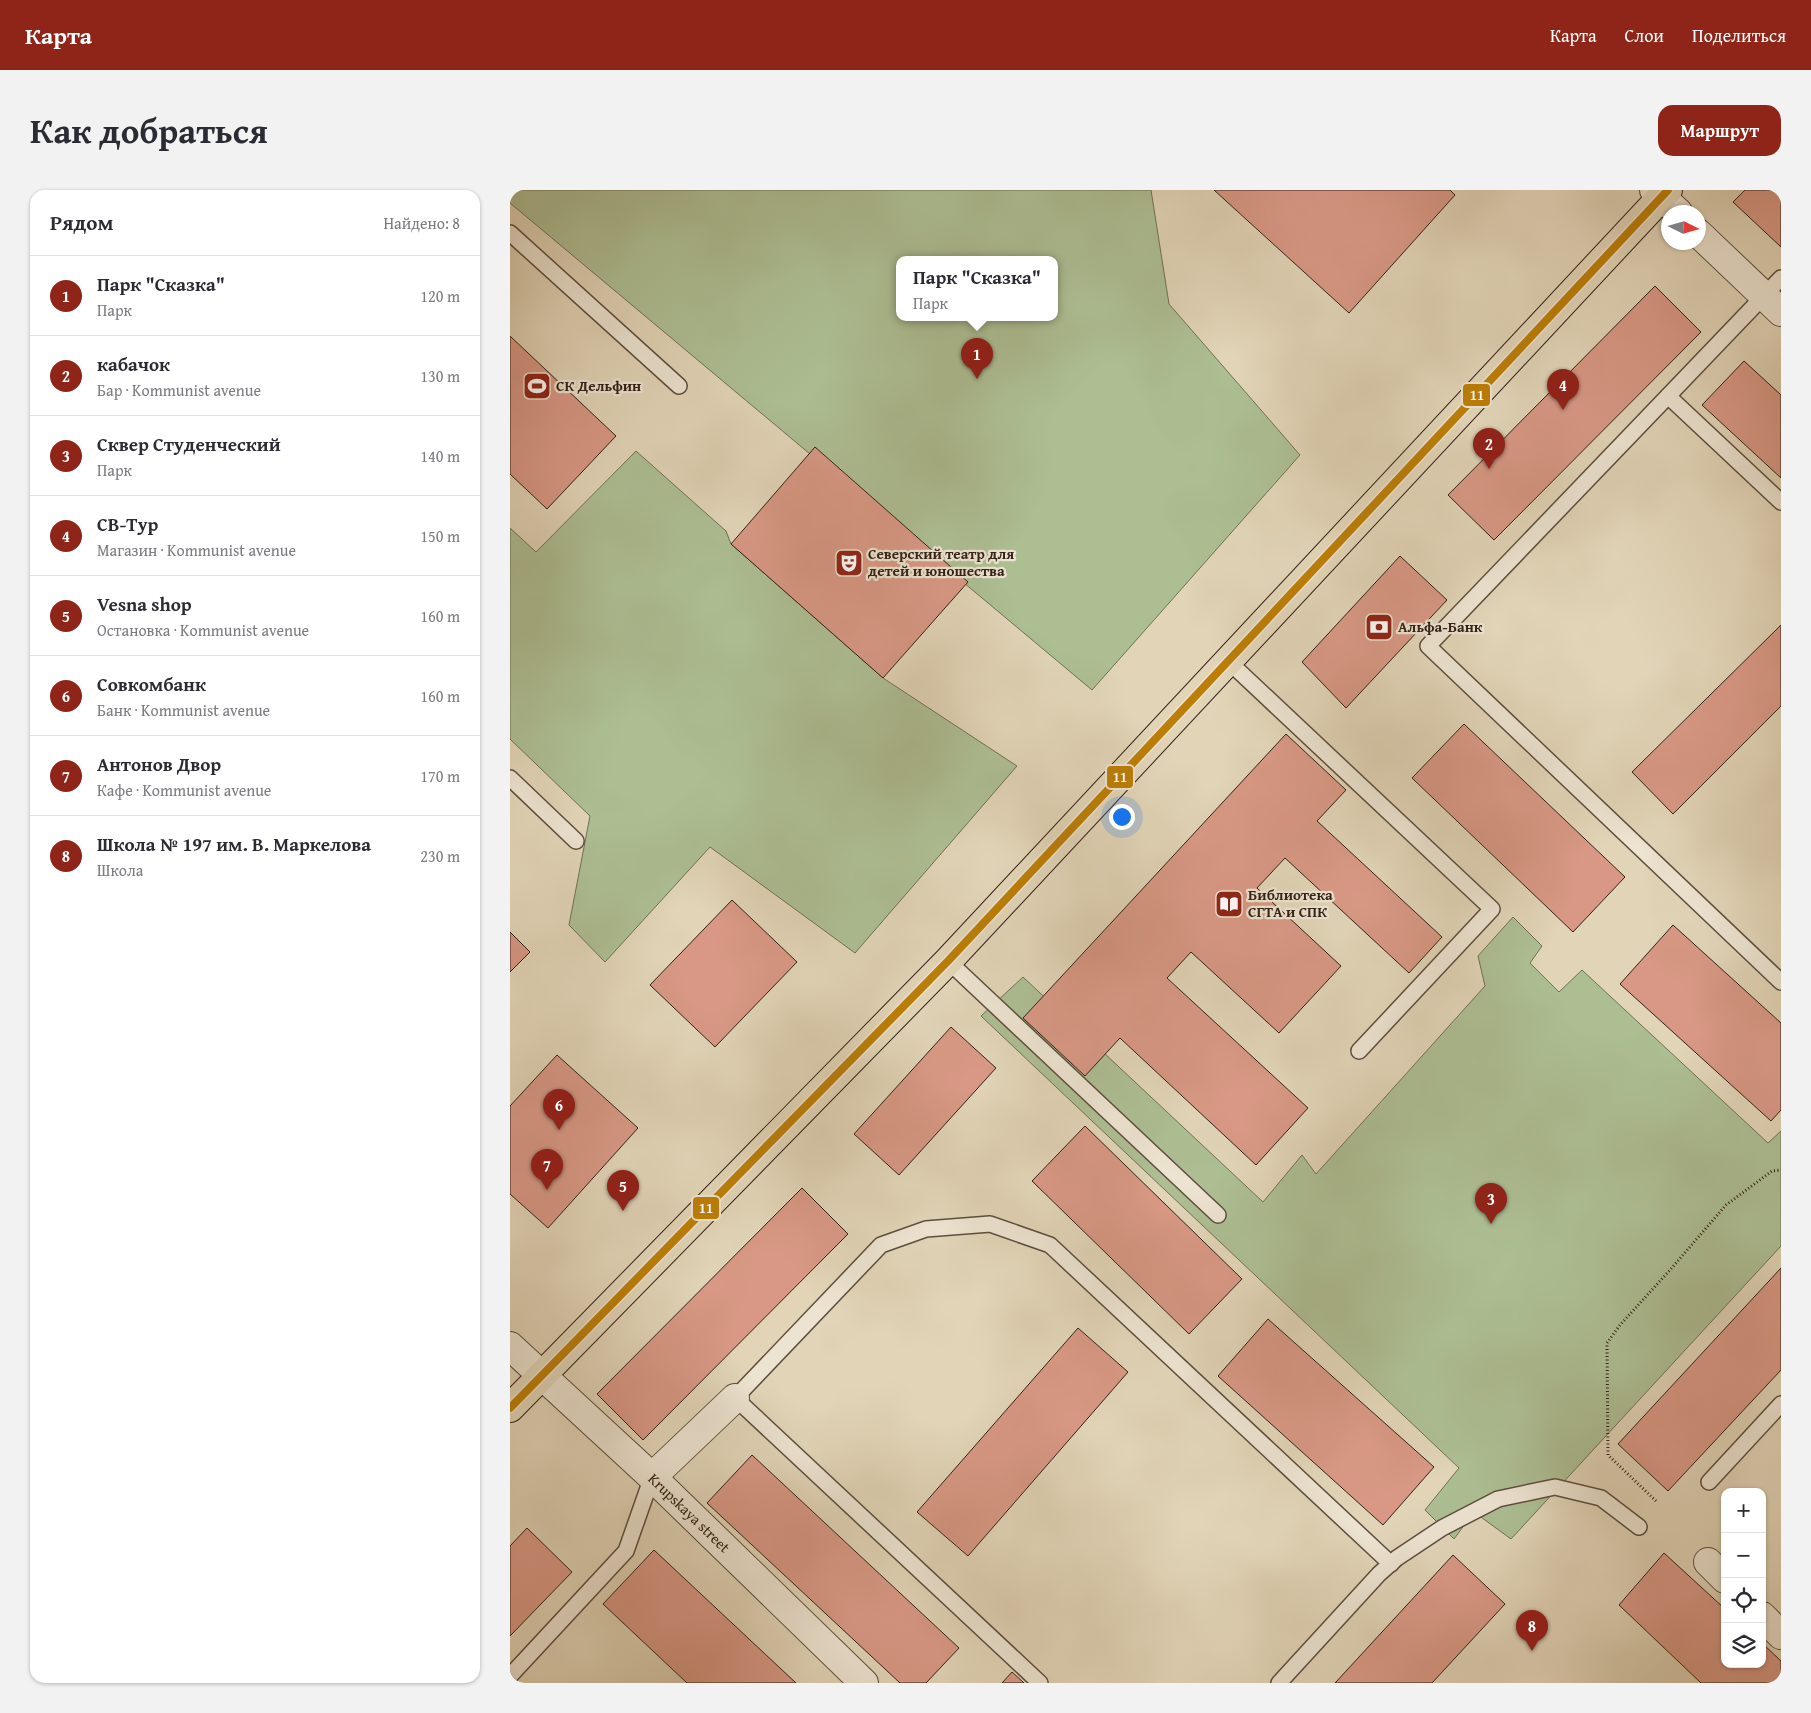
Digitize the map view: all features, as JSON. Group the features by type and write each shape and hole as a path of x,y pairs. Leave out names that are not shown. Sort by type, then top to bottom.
{"main road":[{"path":"510,1408 948,961 1227,660 1665,197"}],"street":[{"path":"1706,239 1775,295"},
{"name":"Krupskaya street","path":"510,1346 652,1477 864,1683"},
{"path":"652,1477 735,1398"},
{"path":"1766,1620 1781,1635"}],"lane":[{"path":"510,233 679,386"},
{"path":"1775,295 1668,396 1428,646 1781,982"},
{"path":"1668,396 1781,502"},
{"path":"1227,660 1492,909 1358,1051"},
{"path":"510,778 576,841"},
{"path":"948,961 1218,1215"},
{"path":"1040,1683 735,1398 881,1245 926,1229 990,1224 1050,1245 1391,1564"},
{"path":"1709,1482 1781,1404"},
{"path":"510,1676 626,1551 652,1477"},
{"path":"1279,1683 1391,1564 1442,1528 1498,1499 1555,1487 1601,1498 1639,1527"}],"path":[{"path":"1656,1501 1608,1455 1607,1343 1726,1205 1772,1171 1781,1170"}],"green space":[{"path":"510,190 1151,190 1169,304 1300,455 1092,690 510,203"},
{"path":"636,451 726,531 731,544 883,678 1017,766 855,953 710,847 605,962 569,925 590,816 510,739 510,528 536,552"},
{"path":"1513,917 1542,946 1530,963 1559,992 1582,970 1768,1143 1781,1131 1781,1246 1511,1539 1474,1512 1454,1539 1425,1510 1459,1468 981,1016 1023,977 1263,1202 1302,1155 1316,1174 1485,986 1478,956"}],"building":[{"path":"1214,190 1450,190 1455,195 1349,313"},
{"path":"1745,190 1781,190 1781,247 1733,202"},
{"path":"1655,286 1701,332 1494,540 1448,495"},
{"name":"СК Дельфин","path":"510,336 616,436 547,509 510,474"},
{"path":"1744,361 1781,395 1781,478 1702,405"},
{"name":"Северский театр для детей и юношества","path":"815,447 968,582 883,678 731,544"},
{"path":"1400,556 1447,600 1346,708 1302,662"},
{"path":"1781,625 1781,706 1673,814 1632,772"},
{"path":"1464,724 1625,877 1573,932 1412,778"},
{"path":"1286,734 1346,790 1317,821 1442,937 1409,973 1285,858 1257,888 1341,966 1279,1033 1191,952 1167,978 1308,1108 1256,1165 1120,1038 1085,1076 1023,1018"},
{"path":"732,900 797,962 715,1047 650,985"},
{"path":"1673,925 1781,1023 1781,1110 1771,1121 1620,984"},
{"path":"510,932 530,952 510,972"},
{"path":"951,1027 996,1068 899,1175 854,1134"},
{"path":"557,1055 638,1128 548,1228 510,1194 510,1106"},
{"path":"1085,1126 1242,1279 1189,1334 1032,1181"},
{"path":"802,1188 848,1234 643,1440 597,1394"},
{"path":"1781,1268 1781,1370 1668,1491 1618,1444"},
{"path":"1268,1319 1434,1467 1383,1525 1218,1376"},
{"path":"1078,1328 1128,1372 968,1556 917,1512"},
{"path":"752,1455 959,1648 926,1683 900,1683 707,1503"},
{"path":"527,1528 572,1572 510,1636 510,1546"},
{"path":"654,1550 796,1683 687,1683 603,1604"},
{"path":"1664,1553 1721,1605 1721,1668 1766,1668 1766,1647 1781,1661 1781,1683 1701,1683 1619,1605"},
{"path":"1453,1555 1505,1604 1432,1683 1335,1683"},
{"path":"1012,1672 1024,1683 1002,1683"}],"transit line":[{"name":"11","path":"510,1408 948,961 1668,190"}],"place":[{"name":"Парк \"Сказка\"","path":"977,379"},
{"name":"СК Дельфин","path":"537,386"},
{"name":"СВ-Тур","path":"1563,410"},
{"name":"кабачок","path":"1489,469"},
{"name":"Северский театр для детей и юношества","path":"849,563"},
{"name":"Альфа-Банк","path":"1379,627"},
{"name":"Библиотека СГТА и СПК","path":"1229,904"},
{"name":"Совкомбанк","path":"559,1130"},
{"name":"Антонов Двор","path":"547,1190"},
{"name":"Vesna shop","path":"623,1211"},
{"name":"Сквер Студенческий","path":"1491,1224"},
{"name":"Школа № 197 им. В. Маркелова","path":"1532,1651"}]}
